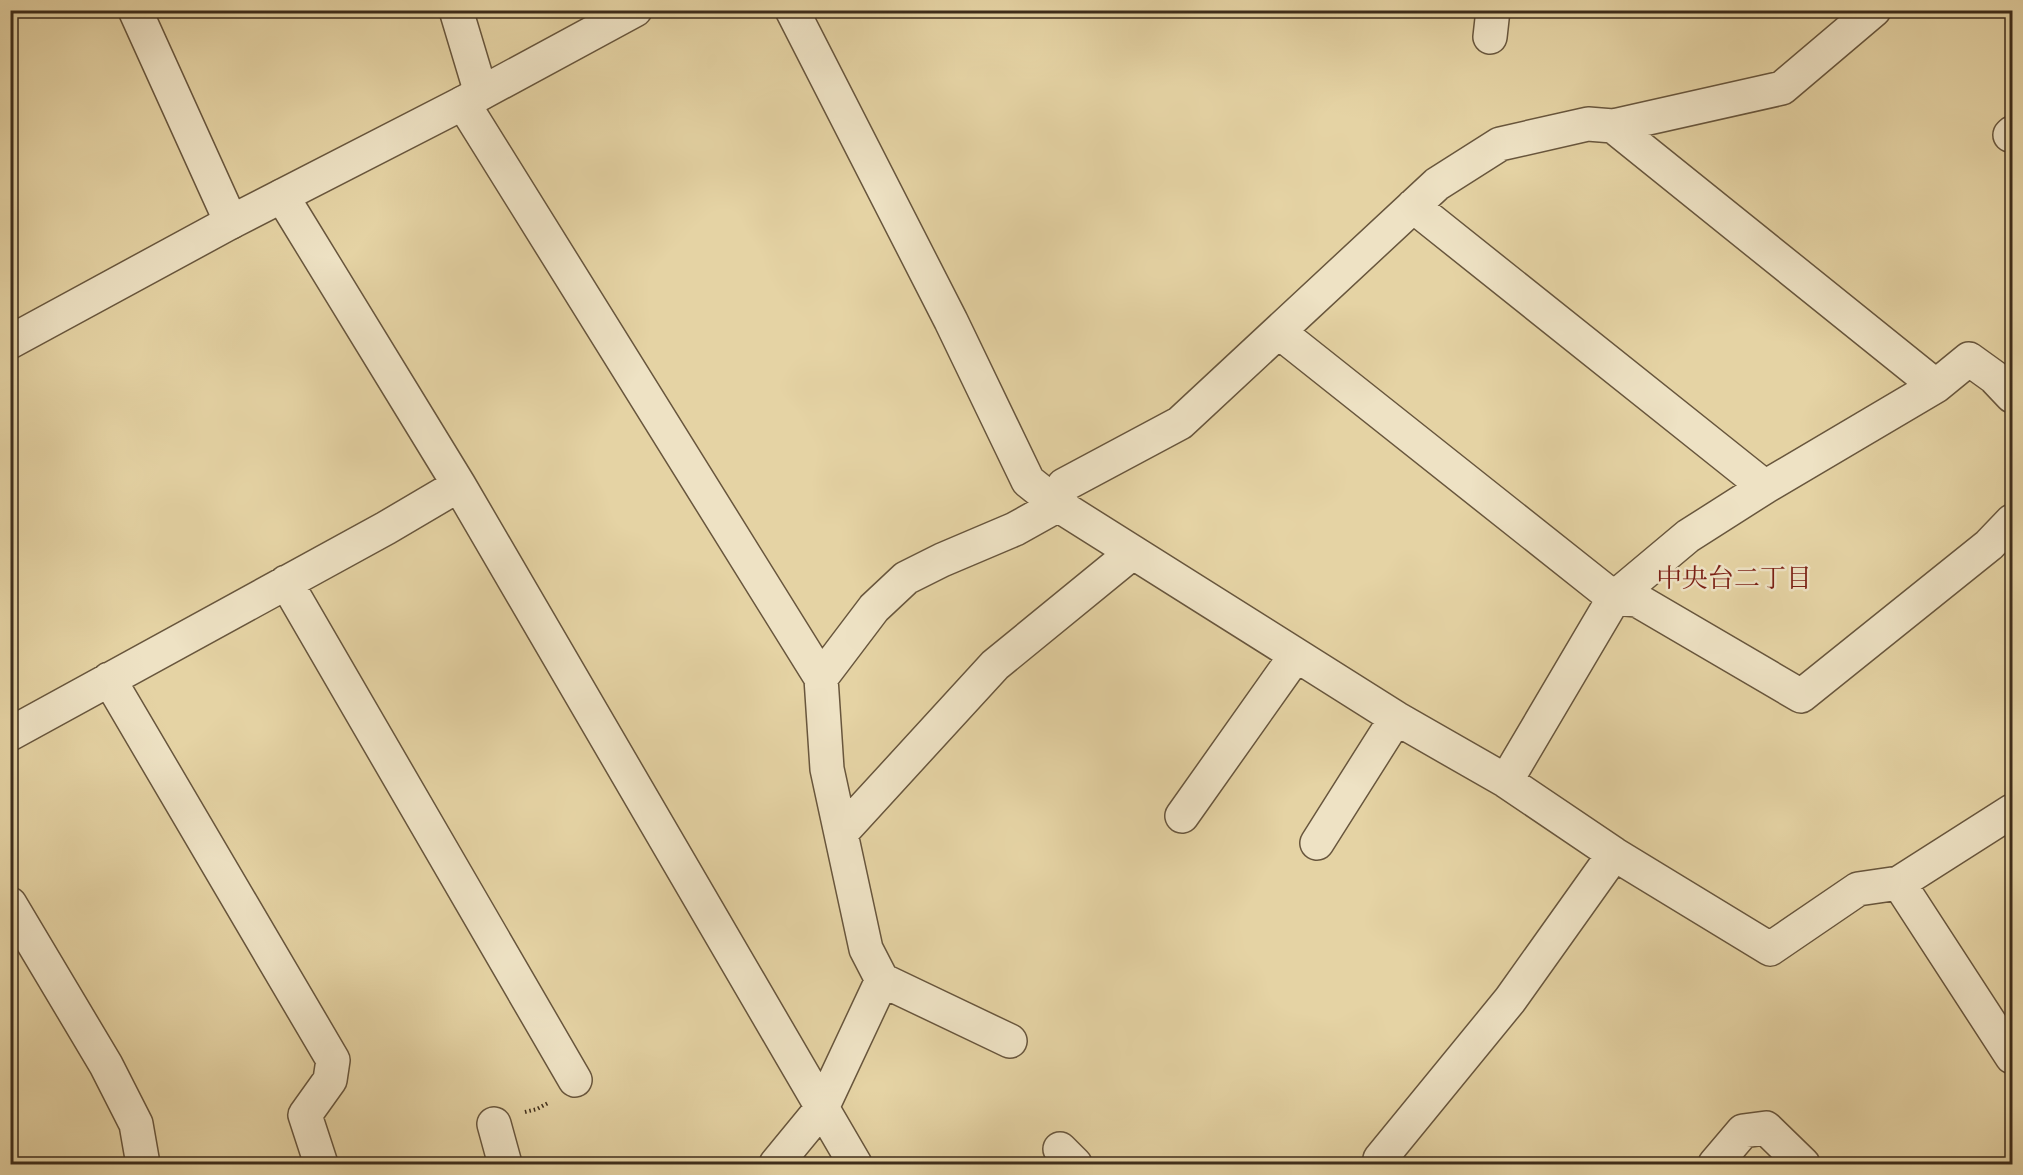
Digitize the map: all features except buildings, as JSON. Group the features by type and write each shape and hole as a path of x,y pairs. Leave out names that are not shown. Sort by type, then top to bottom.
{"street":[{"path":"135,10 231,222"},
{"path":"456,10 472,98 821,678 827,769 866,949 882,980 1010,1041"},
{"path":"10,342 231,222 472,98 635,10"},
{"path":"792,10 951,321 1028,482 1058,505 1396,718 1506,781 1614,854 1770,949 1858,889 1899,884 2013,811"},
{"path":"821,678 874,608 906,578 1015,529 1058,505 1064,485 1180,423 1437,184 1500,144 1588,124 1613,126 1782,88 1874,10"},
{"path":"1613,126 1936,386"},
{"path":"282,196 459,485 855,1164"},
{"path":"1413,206 1765,487"},
{"path":"1279,332 1614,598 1636,600 1802,696 1989,545 2013,521"},
{"path":"1506,781 1614,598 1688,537 1765,487 1936,386 1969,359 1994,377 2013,396"},
{"path":"10,734 459,485"},
{"path":"841,834 995,665 1132,553"},
{"path":"286,582 575,1080"},
{"path":"1182,816 1296,655"},
{"path":"109,679 333,1060 330,1080 305,1115 321,1164"},
{"path":"1317,843 1396,718"},
{"path":"1387,1164 1380,1160 1510,1000 1614,854"},
{"path":"1899,884 2013,1057"},
{"path":"10,904 106,1065 136,1124 143,1164"},
{"path":"776,1164 822,1108 882,980"},
{"path":"494,1124 506,1164"},
{"path":"1715,1164 1743,1131 1766,1128 1803,1164"}],"path":[{"path":"494,1124 515,1114 537,1109 559,1096 575,1080"}],"district":[{"name":"中央台二丁目","path":"1734,578"}]}
